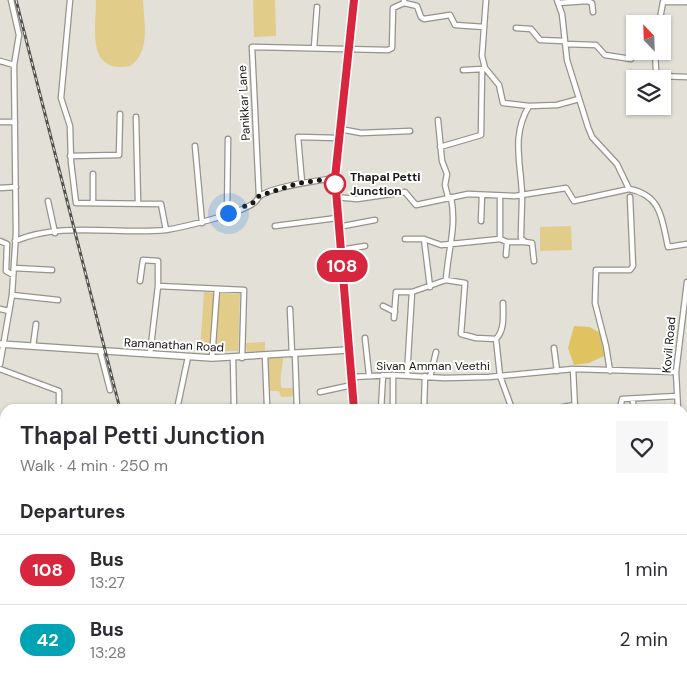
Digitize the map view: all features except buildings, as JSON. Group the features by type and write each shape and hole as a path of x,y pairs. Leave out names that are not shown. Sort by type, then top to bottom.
{"main road":[{"path":"354,0 335,178 354,404"},
{"name":"Ramanathan Road","path":"2,344 212,358 242,358 348,350"}],"street":[{"path":"0,364 12,294 15,241 14,65 19,35 11,0"},
{"path":"70,0 61,98 70,126 70,156 76,203 138,202 163,205 166,230"},
{"path":"440,147 481,135 482,56 486,0"},
{"path":"592,12 592,3 587,1 558,2 567,60 592,136 617,164 629,189"},
{"path":"404,2 417,6 421,17 424,18 450,15 455,25 484,27"},
{"name":"Panikkar Lane","path":"259,196 252,47 350,48 377,52 392,48 393,8 404,2"},
{"path":"661,15 663,2 687,3"},
{"path":"314,48 317,7"},
{"path":"516,28 531,30 538,39 544,41 596,45 605,55 626,58"},
{"path":"655,60 656,74 659,76 687,77"},
{"path":"0,61 14,65"},
{"path":"462,70 483,69 499,85 503,103 528,106 557,105 579,99"},
{"path":"524,242 521,238 522,195 517,136 522,118 528,106"},
{"path":"70,156 119,155 120,114"},
{"path":"136,117 138,202"},
{"path":"438,120 440,147 447,174 445,185 449,197 454,236 446,280"},
{"path":"0,122 15,122"},
{"path":"340,130 361,133 410,131"},
{"path":"302,183 298,137 339,138"},
{"path":"228,140 228,213"},
{"path":"195,146 202,223"},
{"path":"93,174 93,203"},
{"path":"15,241 29,236 77,230 166,230 202,223 255,202 259,196 302,183 335,178"},
{"path":"0,188 16,187"},
{"path":"336,197 357,199 405,192 416,206 468,194 522,195 566,188 574,201 629,189 640,191 651,198 660,211 668,247 687,244"},
{"path":"481,221 482,195"},
{"path":"500,196 500,239"},
{"path":"610,372 606,346 595,303 596,270 623,271 630,270 633,266 630,198"},
{"path":"48,201 55,233"},
{"path":"275,226 337,218"},
{"path":"338,226 375,220"},
{"path":"405,239 424,239 441,245 500,239 507,242 532,243 534,262"},
{"path":"424,239 430,287"},
{"path":"0,242 7,244 6,271 13,274"},
{"path":"506,255 507,242"},
{"path":"340,250 365,246"},
{"path":"140,281 143,260 161,261 150,354"},
{"path":"14,268 52,270"},
{"path":"394,318 396,292 412,292 446,280 465,283 461,334 476,338 496,339"},
{"name":"Kovil Road","path":"678,404 676,372 687,283"},
{"path":"158,286 244,290 242,358"},
{"path":"212,358 217,289"},
{"path":"407,375 412,292"},
{"path":"12,294 58,300"},
{"path":"503,303 502,325 500,334 496,339 500,376 510,404"},
{"path":"383,306 394,312"},
{"path":"290,309 297,404"},
{"path":"0,310 9,311"},
{"path":"33,346 36,324"},
{"path":"365,338 369,376"},
{"path":"554,348 557,371"},
{"path":"100,351 110,390"},
{"path":"424,404 427,376 436,352"},
{"path":"265,356 267,404"},
{"path":"178,404 188,357"},
{"path":"233,358 234,404"},
{"path":"0,369 59,391 59,404"},
{"path":"573,369 575,404"},
{"name":"Sivan Amman Veethi","path":"352,377 383,375 500,376 573,369 610,372 676,372"},
{"path":"381,404 383,375"},
{"path":"393,375 393,404"},
{"path":"320,392 352,385"},
{"path":"621,404 621,400 633,398 677,396"},
{"path":"633,398 633,404"}],"shaded area":[{"path":"96,0 143,0 144,45 137,60 130,66 116,67 106,63 100,56 96,47 95,36"},
{"path":"253,0 275,0 276,36 254,37"},
{"path":"571,226 572,250 540,251 540,227"},
{"path":"204,292 240,294 238,351 200,351"},
{"path":"574,326 590,327 600,333 604,356 589,363 574,365 568,348"},
{"path":"265,342 265,351 247,352 246,343"},
{"path":"283,355 282,388 297,388 298,396 281,397 279,391 266,391 265,356"}],"railway":[{"path":"16,0 119,404"}],"bus line":[{"name":"108","path":"354,0 335,178 354,404"}],"place":[{"name":"Thapal Petti Junction","path":"335,184"}],"route":[{"path":"228,213 246,207 255,202 259,196 299,183 335,178 335,184"}]}
